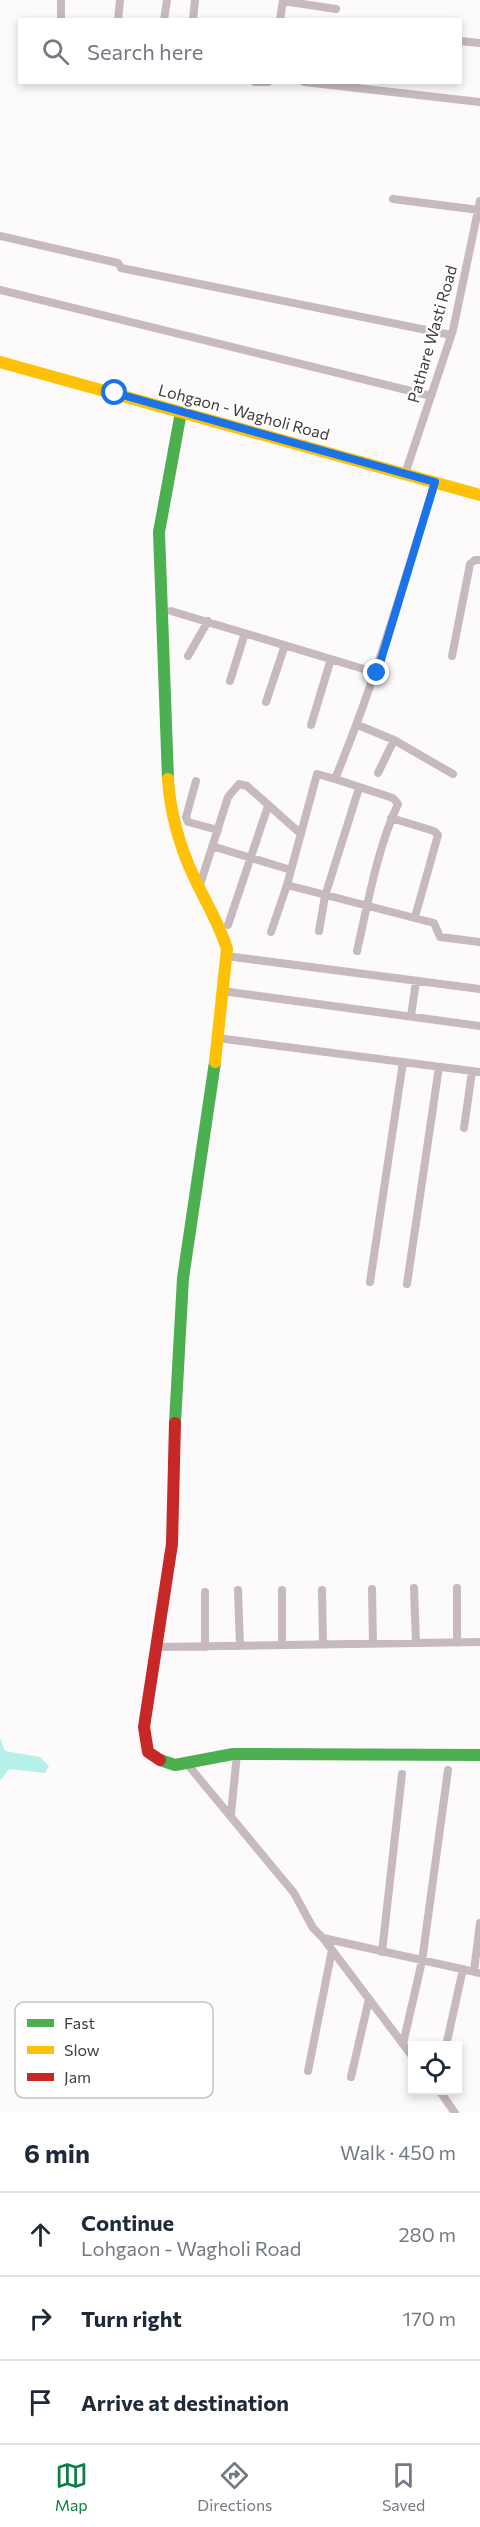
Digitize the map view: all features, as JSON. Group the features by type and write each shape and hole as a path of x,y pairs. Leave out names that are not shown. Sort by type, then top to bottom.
{"street":[{"path":"61,0 61,18"},
{"path":"118,18 120,0"},
{"path":"164,18 167,0"},
{"path":"193,18 195,0"},
{"path":"280,18 283,1 336,9"},
{"path":"462,41 480,43"},
{"path":"322,84 480,102"},
{"path":"393,199 479,205"},
{"name":"Pathare Wasti Road","path":"405,474 451,335 479,205"},
{"path":"0,236 118,263 121,268 451,335"},
{"path":"0,290 431,396"},
{"name":"Lohgaon - Wagholi Road","path":"0,362 480,495"},
{"path":"182,412 159,524 170,802 181,844 199,888 222,932 226,943 226,956 205,1141 183,1278 175,1406 172,1544 144,1727 145,1744 148,1752 164,1763 188,1765 237,1754 480,1755"},
{"path":"336,779 377,673 435,482"},
{"path":"452,656 470,564 475,560 480,560"},
{"path":"171,611 377,673"},
{"path":"188,656 208,621"},
{"path":"230,681 245,633"},
{"path":"266,702 285,645"},
{"path":"311,725 331,659"},
{"path":"358,725 394,740 453,774"},
{"path":"378,773 394,740"},
{"path":"271,932 287,885 317,774 397,801 367,906 357,951"},
{"path":"196,782 186,818 188,822 218,830"},
{"path":"199,888 214,847 228,797 239,784 247,786 301,834"},
{"path":"319,931 325,896 359,788"},
{"path":"228,925 268,806"},
{"path":"391,818 434,831 438,835 415,917"},
{"path":"214,847 291,870"},
{"path":"287,885 436,924 436,934 440,937 480,942"},
{"path":"226,956 480,989"},
{"path":"411,1016 416,981"},
{"path":"222,991 480,1026"},
{"path":"217,1038 476,1072 464,1128"},
{"path":"370,1282 403,1062"},
{"path":"407,1284 439,1067"},
{"path":"414,1588 416,1643"},
{"path":"457,1588 457,1642"},
{"path":"372,1589 373,1644"},
{"path":"238,1590 240,1646"},
{"path":"282,1590 282,1645"},
{"path":"322,1590 323,1645"},
{"path":"205,1592 205,1647"},
{"path":"157,1647 480,1642"},
{"path":"231,1814 237,1754"},
{"path":"188,1765 231,1814 294,1893 313,1928 408,2051"},
{"path":"403,2044 422,1960 448,1770"},
{"path":"382,1952 402,1774"},
{"path":"323,1938 477,1972 480,1923"},
{"path":"308,2071 332,1950"},
{"path":"447,2041 463,1969"},
{"path":"351,2077 369,1999"},
{"path":"442,2095 455,2113"}],"water":[{"path":"0,1738 5,1751 40,1757 49,1766 45,1773 9,1769 0,1781"}],"traffic: fast":[{"path":"168,779 159,532 181,412"},
{"path":"175,1423 183,1278 215,1062"},
{"path":"160,1760 175,1765 233,1754 480,1755"}],"traffic: slow":[{"path":"0,362 480,495"},
{"path":"168,779 173,817 184,854 227,949 215,1062"}],"traffic: jam":[{"path":"160,1760 148,1752 144,1727 172,1544 175,1423"}],"route":[{"path":"115,393 435,482 377,673"}]}
